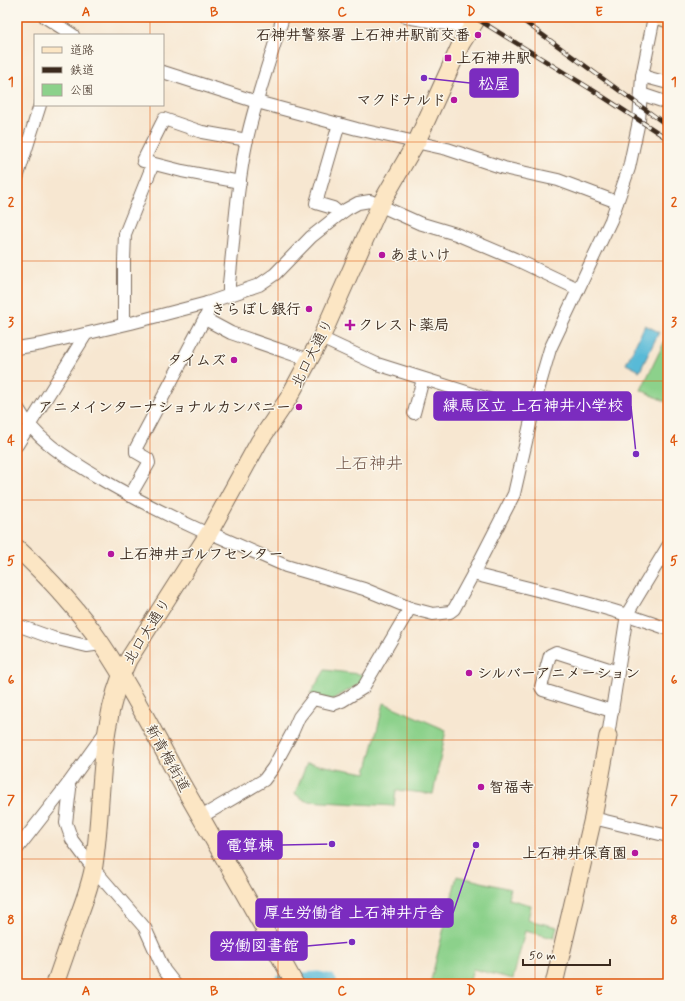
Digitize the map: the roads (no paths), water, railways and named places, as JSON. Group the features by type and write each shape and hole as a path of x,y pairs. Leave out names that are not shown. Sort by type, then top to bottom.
{"street":[{"path":"45,17 70,34"},
{"path":"229,296 240,182 247,140 283,17"},
{"path":"406,17 474,23"},
{"path":"17,407 38,436 61,455 130,496 209,533 286,566 364,589 410,608 433,614 450,612 454,609 473,574 514,494 533,412 552,345 611,220 629,168 636,137 642,76 654,17"},
{"path":"662,17 668,19"},
{"name":"北口大通り","path":"55,984 86,896 93,868 98,830 106,731 121,675 128,660 209,533 260,442 288,399 321,338 380,205 417,142 461,44 474,23"},
{"path":"164,72 257,102 339,124 447,149 504,168 558,180 617,202"},
{"path":"642,76 668,83"},
{"path":"641,94 668,103"},
{"path":"17,178 40,106"},
{"path":"240,182 143,161 164,119 202,132 247,140"},
{"path":"339,124 316,203 332,208 340,214"},
{"path":"124,324 125,234 152,164"},
{"path":"17,348 86,334 207,303 259,285 275,274 311,237 346,209 364,201 370,201 380,205 419,223 456,234 515,259 578,289"},
{"path":"130,496 149,463 148,459 136,452 136,448 205,319 208,312 207,303"},
{"path":"205,319 231,333 309,360"},
{"path":"17,446 86,334"},
{"path":"321,338 377,364 533,412"},
{"path":"414,413 423,378"},
{"path":"554,984 593,818 608,736 627,614 668,546"},
{"name":"新青梅街道","path":"17,548 40,569 82,617 121,675 295,984"},
{"path":"473,574 569,597 627,614 668,629"},
{"path":"201,817 264,780 274,768 299,717 313,698 334,704 342,702 363,688 410,608"},
{"path":"17,625 53,638 87,646 101,644"},
{"path":"612,711 543,690 541,687 550,655 556,652 618,672"},
{"path":"17,849 68,784 106,731"},
{"path":"68,784 70,789 66,823 72,840 93,868 145,928 164,970 175,984"},
{"path":"593,818 668,836"}],"water":[{"path":"645,325 659,332 640,371 626,364"}],"waterway":[{"path":"284,984 318,982 327,984"}],"railway":[{"path":"474,17 594,91 668,139"},
{"path":"518,17 668,126"}],"place":[{"name":"石神井警察署 上石神井駅前交番","path":"478,35"},
{"name":"上石神井駅","path":"448,58"},
{"name":"松屋","path":"424,78"},
{"name":"マクドナルド","path":"454,100"},
{"name":"あまいけ","path":"382,255"},
{"name":"きらぼし銀行","path":"309,309"},
{"name":"クレスト薬局","path":"350,325"},
{"name":"タイムズ","path":"234,360"},
{"name":"アニメインターナショナルカンパニー","path":"299,407"},
{"name":"練馬区立 上石神井小学校","path":"636,454"},
{"name":"上石神井ゴルフセンター","path":"111,554"},
{"name":"シルバーアニメーション","path":"469,673"},
{"name":"智福寺","path":"481,787"},
{"name":"電算棟","path":"332,844"},
{"name":"厚生労働省 上石神井庁舎","path":"476,845"},
{"name":"上石神井保育園","path":"635,853"},
{"name":"労働図書館","path":"352,942"}],"district":[{"name":"上石神井","path":"369,463"}]}
